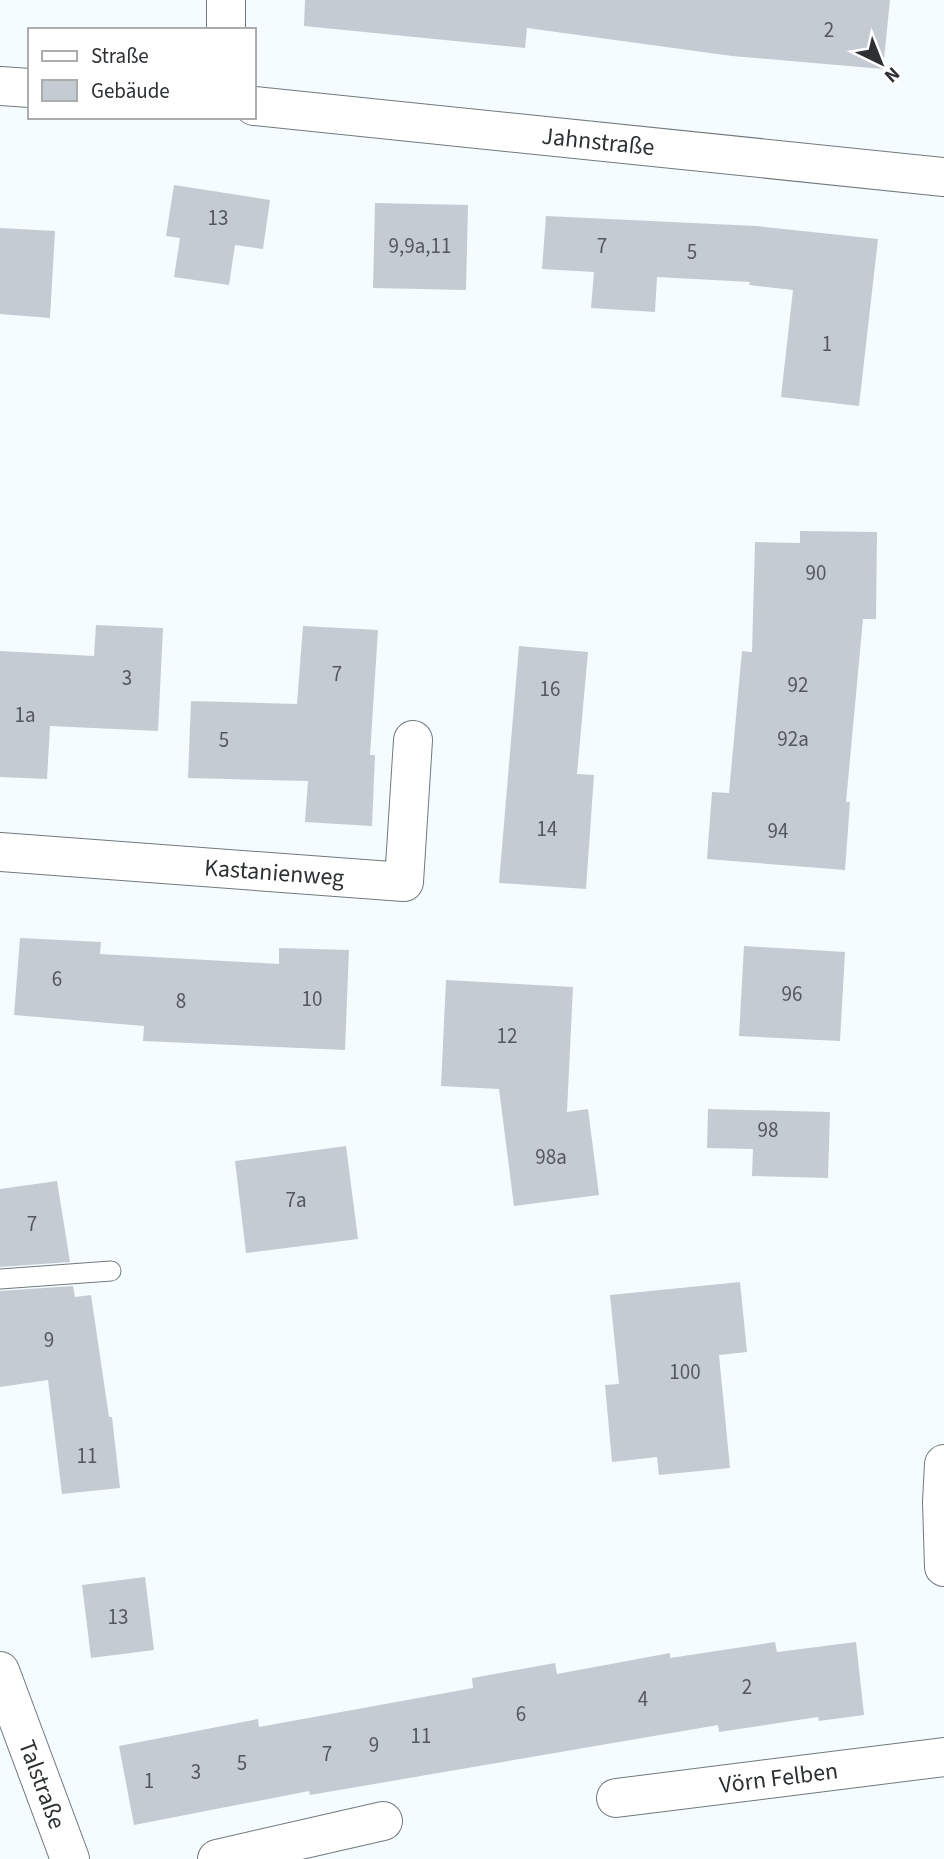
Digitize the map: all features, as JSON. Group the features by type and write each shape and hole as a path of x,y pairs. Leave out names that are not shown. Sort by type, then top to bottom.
{"street":[{"path":"226,0 226,28"},
{"path":"0,86 28,88"},
{"name":"Jahnstraße","path":"256,106 944,177"},
{"name":"Kastanienweg","path":"0,852 404,882 413,740"},
{"path":"944,1464 944,1567"},
{"name":"Talstraße","path":"0,1671 70,1859"},
{"name":"Vörn Felben","path":"615,1798 944,1757"},
{"path":"217,1859 383,1821"}],"lane":[{"path":"0,1279 111,1271"}],"building":[{"path":"305,0 890,0 883,69 732,56 527,28 525,48 304,26"},
{"path":"174,185 270,200 263,249 235,245 229,285 174,277 180,238 166,236"},
{"path":"375,203 468,205 466,290 373,288"},
{"path":"546,216 756,226 878,239 859,406 781,397 793,290 749,285 750,282 657,277 655,312 591,308 594,272 542,269"},
{"path":"0,228 55,231 50,318 0,314"},
{"path":"800,531 877,532 876,619 863,619 846,802 850,802 845,870 707,859 712,792 729,793 742,651 752,652 755,542 800,543"},
{"path":"96,625 163,628 158,731 50,726 47,779 0,777 0,651 94,656"},
{"path":"303,626 378,630 370,755 375,755 372,826 305,822 308,781 188,778 191,701 297,704"},
{"path":"519,646 588,652 577,774 594,775 586,889 499,883"},
{"path":"20,938 101,942 100,954 279,964 279,948 349,950 345,1050 143,1041 144,1026 14,1015"},
{"path":"744,946 845,952 840,1041 739,1036"},
{"path":"446,980 573,987 567,1112 588,1109 599,1195 514,1206 499,1089 441,1086"},
{"path":"708,1109 830,1112 828,1178 752,1176 753,1149 707,1148"},
{"path":"346,1146 358,1239 246,1253 235,1161"},
{"path":"57,1181 70,1262 0,1267 0,1189"},
{"path":"740,1282 747,1352 719,1355 730,1468 659,1475 657,1457 612,1462 605,1385 619,1384 610,1295"},
{"path":"73,1286 75,1297 91,1295 109,1417 112,1417 120,1488 62,1494 48,1380 0,1387 0,1291"},
{"path":"145,1577 154,1650 91,1658 82,1585"},
{"path":"775,1642 777,1652 856,1642 864,1715 819,1721 818,1717 719,1732 718,1725 310,1795 309,1791 134,1825 119,1746 258,1719 259,1727 473,1688 472,1678 555,1663 557,1674 670,1653 670,1658"}]}
